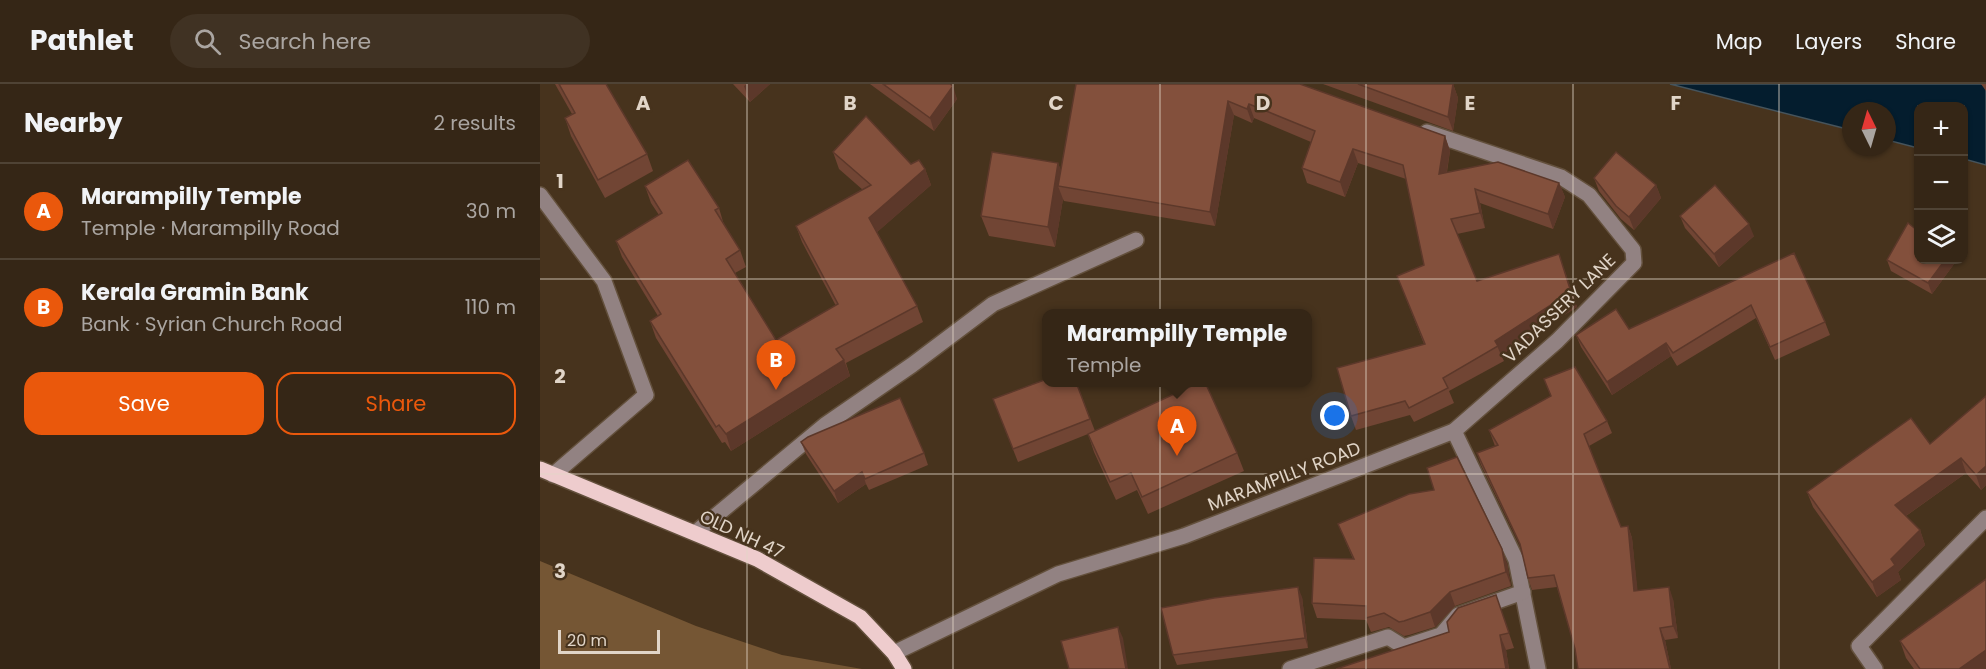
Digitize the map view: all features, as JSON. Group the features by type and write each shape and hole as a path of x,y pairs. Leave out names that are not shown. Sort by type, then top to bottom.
{"main road":[{"name":"OLD NH 47","path":"547,472 757,559 860,617 894,653 904,669"}],"street":[{"name":"VADASSERY LANE","path":"1409,126 1561,177 1588,195 1632,250 1634,263 1557,341 1454,431"},
{"path":"540,195 604,281 646,395 547,472"},
{"path":"694,533 825,425 912,365 993,304 1136,240"},
{"path":"1454,431 1516,560 1538,669"},
{"name":"MARAMPILLY ROAD","path":"894,653 1058,574 1185,536 1454,431"},
{"path":"1875,669 1859,646 1986,518"},
{"path":"1290,669 1388,637 1404,647 1432,638 1441,635 1458,615 1523,592"}],"shaded area":[{"path":"540,561 696,626 782,655 862,669 540,669"}],"water":[{"path":"1670,84 1986,84 1986,165 1968,160 1968,102 1914,102 1914,147 1896,142 1896,102 1842,102 1842,128"}],"building":[{"path":"559,84 606,84 647,154 598,180 565,118 575,113"},
{"path":"883,84 950,84 953,86 930,118"},
{"path":"1076,84 1300,84 1445,136 1439,174 1498,162 1559,183 1548,214 1475,189 1480,213 1451,219 1477,281 1559,254 1571,292 1495,341 1498,346 1443,378 1448,388 1409,408 1405,401 1351,416 1337,368 1425,344 1397,276 1424,265 1403,165 1353,149 1340,182 1302,168 1315,131 1249,104 1247,109 1228,101 1210,212 1058,186"},
{"path":"1358,84 1453,84 1448,117"},
{"path":"866,116 911,164 919,160 925,169 869,218 917,306 836,349 844,360 726,434 719,425 716,427 650,321 661,314 616,241 662,213 645,186 688,160 719,208 715,210 740,250 726,259 776,340 838,304 796,226 871,185 833,152"},
{"path":"992,152 1058,163 1048,227 981,216"},
{"path":"1616,152 1656,185 1629,217 1616,206 1594,178"},
{"path":"1715,185 1749,224 1714,254 1680,216"},
{"path":"1908,223 1914,228 1914,264 1942,264 1928,283 1887,260"},
{"path":"1794,253 1825,322 1770,347 1751,305 1673,353 1666,343 1607,382 1576,335 1616,309 1629,329"},
{"path":"1575,367 1607,421 1584,434 1621,527 1628,526 1634,591 1669,587 1673,626 1660,628 1670,669 1578,669 1575,649 1554,575 1528,578 1520,544 1477,453 1498,445 1489,430 1551,396 1544,379"},
{"path":"1042,381 1042,387 1078,387 1090,419 1013,449 993,399"},
{"path":"1189,387 1207,387 1237,453 1142,497 1131,473 1110,482 1088,434"},
{"path":"1986,396 1986,466 1976,475 1961,458 1895,505 1920,530 1891,559 1895,565 1872,582 1807,492 1911,418 1930,444"},
{"path":"900,398 924,453 865,479 862,472 834,491 801,442"},
{"path":"1457,457 1502,549 1506,572 1450,592 1430,612 1399,622 1384,613 1366,618 1366,606 1312,603 1314,558 1354,559 1338,524 1409,494 1434,490 1427,468"},
{"path":"1986,579 1986,650 1959,669 1920,669 1900,641"},
{"path":"1298,587 1305,638 1173,655 1161,608 1214,598"},
{"path":"1496,595 1509,633 1500,635 1506,669 1336,669 1449,632 1447,622 1458,608"},
{"path":"1118,627 1126,669 1069,669 1061,641"}],"place":[{"name":"Kerala Gramin Bank","path":"776,390"},
{"name":"Marampilly Temple","path":"1177,456"}]}
